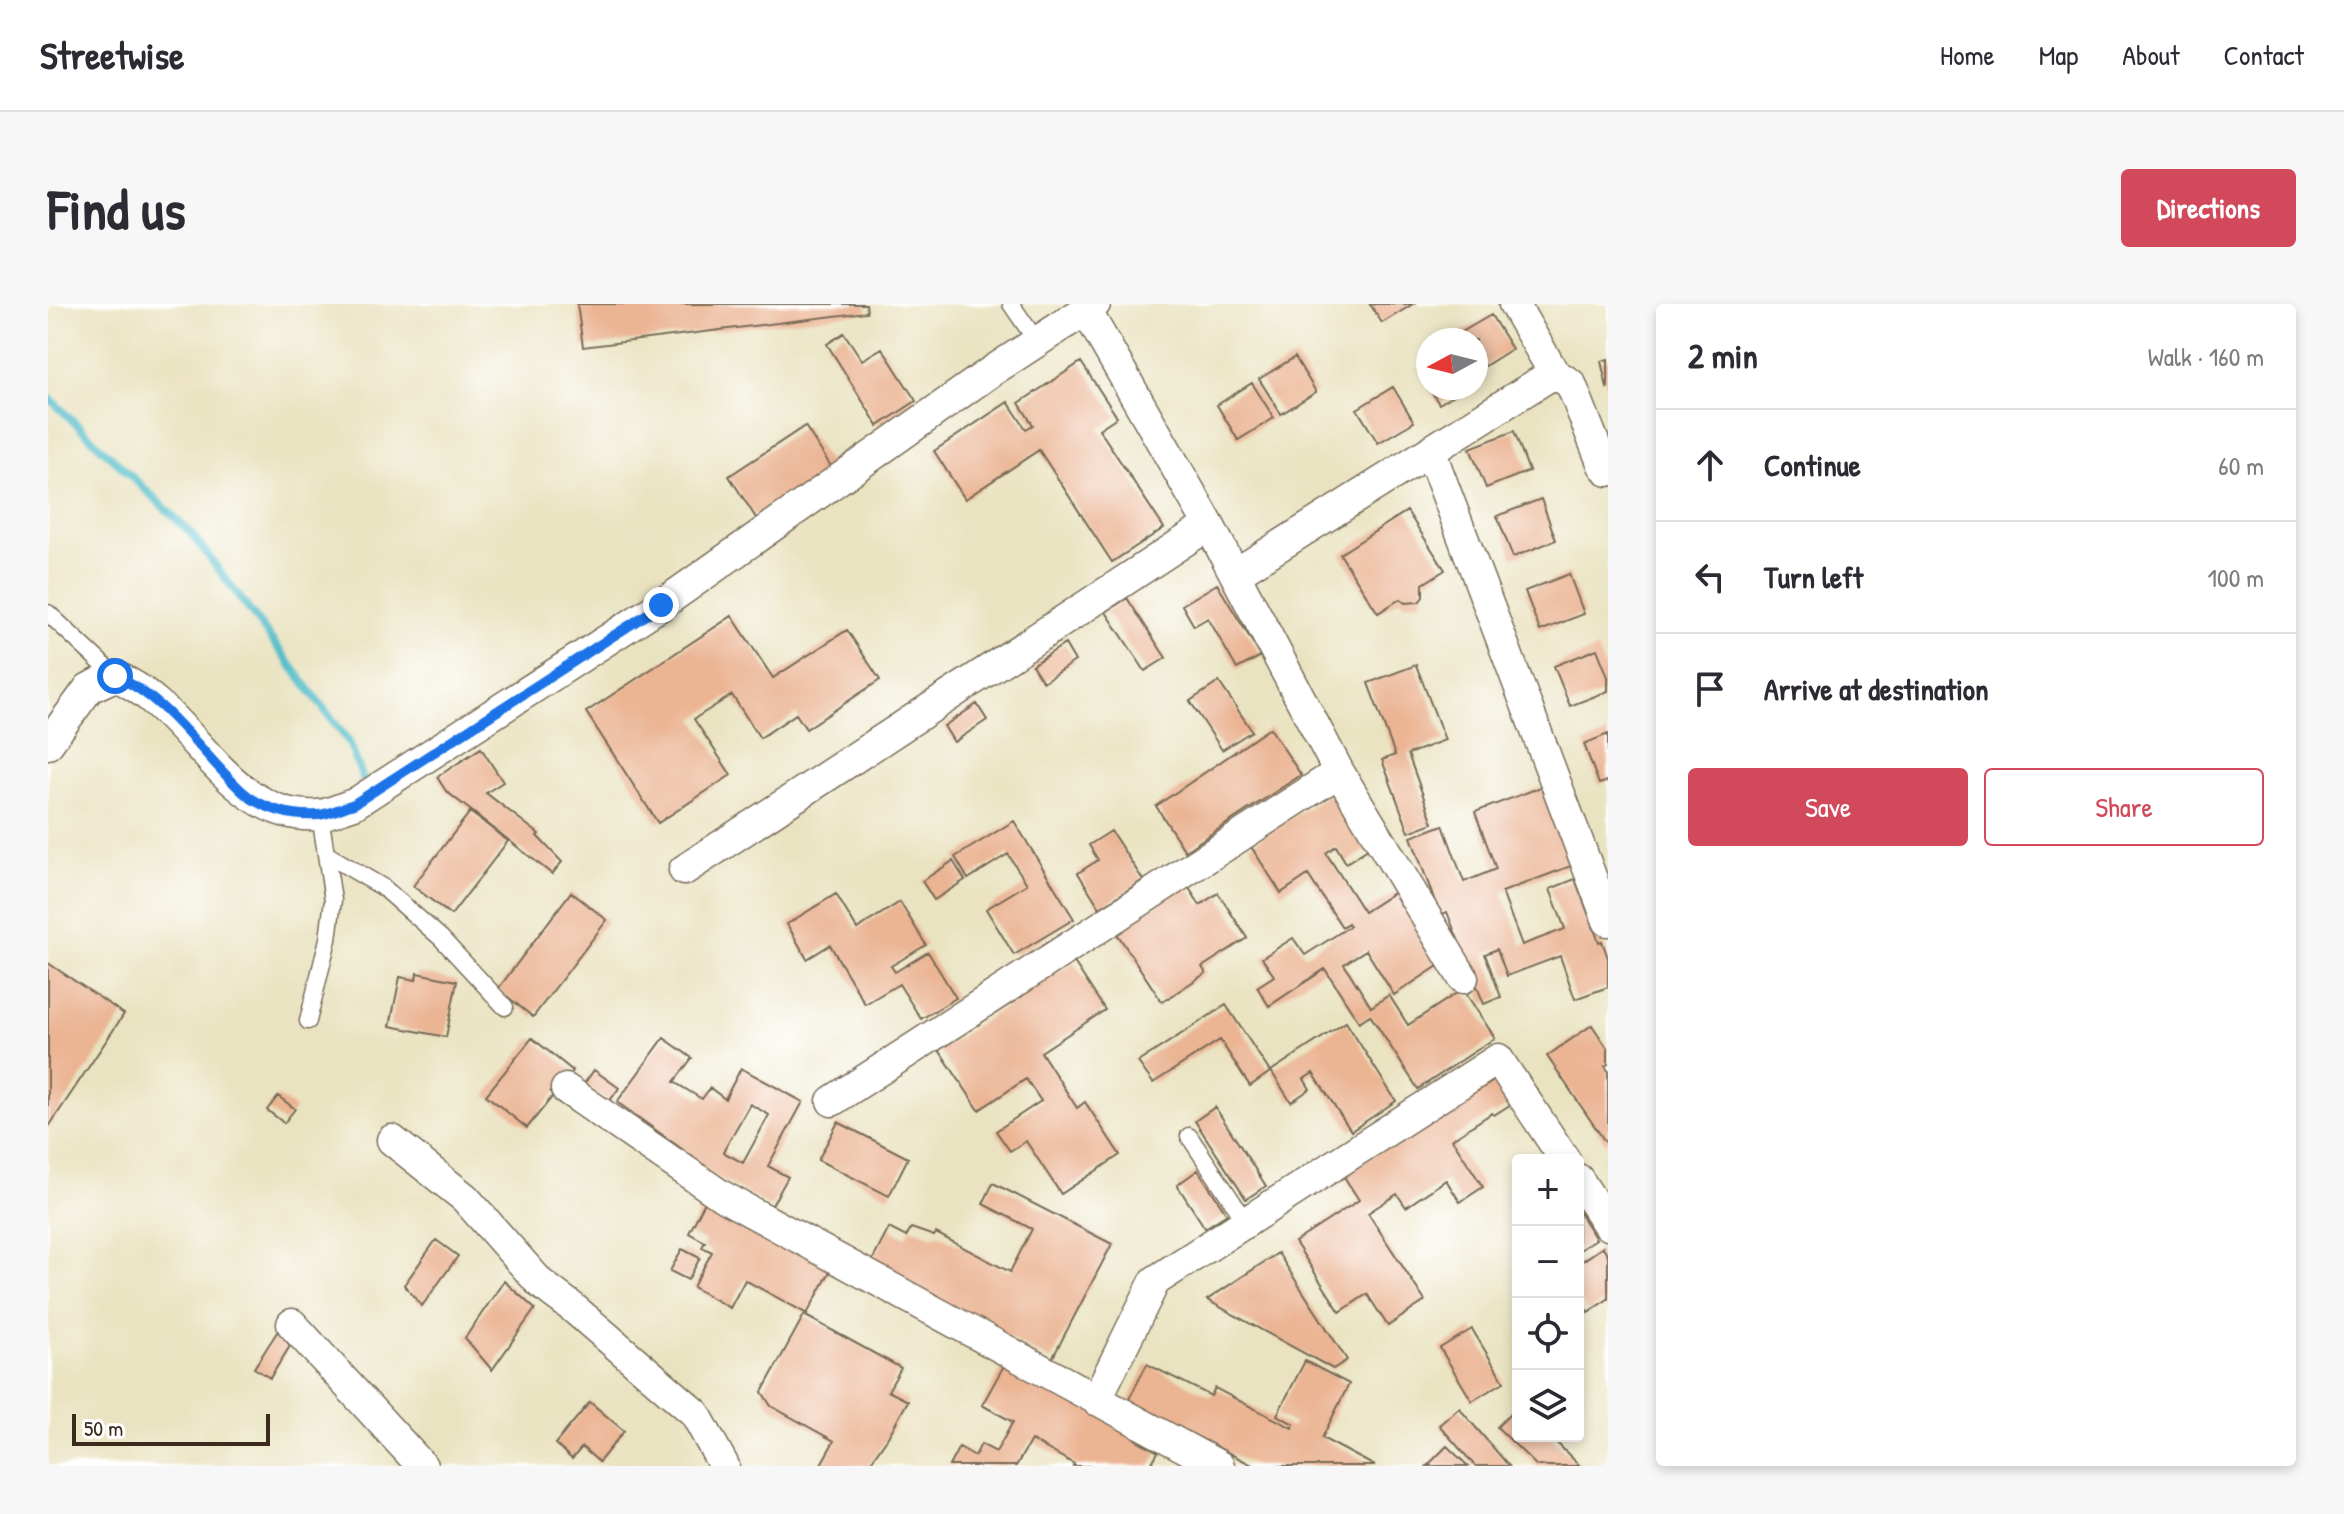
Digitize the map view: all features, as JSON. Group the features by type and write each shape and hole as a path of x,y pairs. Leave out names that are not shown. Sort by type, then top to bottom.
{"street":[{"path":"1514,304 1554,373 1571,384 1608,471"},
{"path":"48,744 89,688 115,676 134,684 188,732 245,794 279,812 320,815 354,804 661,605 989,373 1090,307 1339,772 1463,978"},
{"path":"1235,574 1554,373"},
{"path":"1431,453 1608,921"},
{"path":"684,870 1209,525"},
{"path":"832,1101 1339,772"},
{"path":"1096,1400 1155,1281 1498,1059 1561,1154"},
{"path":"566,1089 722,1196 1219,1466"},
{"path":"392,1140 465,1198 540,1283 695,1413 724,1466"},
{"path":"1584,1188 1608,1225"},
{"path":"292,1324 422,1466"}],"lane":[{"path":"1011,304 1037,342"},
{"path":"48,613 115,676"},
{"path":"308,1021 328,939 333,900 320,815"},
{"path":"326,854 384,888 441,938 505,1007"},
{"path":"1189,1136 1246,1222"}],"building":[{"path":"577,304 866,304 867,312 583,347"},
{"path":"1370,304 1413,304 1382,323"},
{"path":"1491,315 1512,349 1488,364 1488,328 1469,328"},
{"path":"844,333 862,360 882,348 916,401 878,426 827,344"},
{"path":"1295,357 1316,392 1281,414 1259,379"},
{"path":"1608,359 1608,387 1607,388 1601,361"},
{"path":"1081,362 1117,417 1099,429 1164,528 1112,562 1039,450 965,499 934,451 1008,402 1026,429 1033,425 1019,403"},
{"path":"1252,383 1274,418 1238,440 1217,405"},
{"path":"1393,387 1414,422 1378,443 1357,409"},
{"path":"805,426 834,471 758,521 729,476"},
{"path":"1514,431 1529,471 1486,488 1470,448"},
{"path":"1541,499 1556,540 1513,557 1497,516"},
{"path":"1407,511 1445,570 1423,584 1423,597 1419,602 1405,603 1400,599 1378,613 1340,554"},
{"path":"1569,574 1584,614 1540,631 1525,591"},
{"path":"1217,584 1261,656 1237,669 1208,618 1194,626 1182,605"},
{"path":"1127,598 1166,658 1145,671 1106,612"},
{"path":"732,616 773,678 847,630 880,680 806,729 796,714 760,738 732,695 694,719 731,775 658,823 586,712"},
{"path":"1065,644 1075,661 1043,682 1032,665"},
{"path":"1597,649 1608,677 1608,691 1570,706 1554,666"},
{"path":"1416,665 1445,740 1408,754 1433,823 1409,832 1382,760 1395,755 1368,683"},
{"path":"1219,682 1252,731 1222,750 1190,701"},
{"path":"977,704 987,720 954,742 944,726"},
{"path":"1270,728 1301,775 1185,851 1156,806"},
{"path":"1608,734 1608,781 1599,784 1584,744"},
{"path":"481,748 503,782 486,793 539,834 537,836 562,862 552,874 446,791 437,777"},
{"path":"1541,787 1571,866 1502,892 1522,945 1565,929 1550,889 1575,879 1608,958 1608,987 1575,999 1560,956 1507,976 1497,949 1485,954 1501,997 1484,1004 1447,912 1440,915 1411,837 1443,825 1464,882 1496,869 1475,812"},
{"path":"1334,790 1371,847 1346,863 1336,846 1326,853 1364,912 1398,890 1444,962 1394,995 1366,950 1344,964 1371,1007 1389,995 1408,1025 1463,989 1495,1038 1418,1089 1370,1015 1359,1022 1325,969 1269,1006 1257,987 1274,976 1262,958 1293,938 1305,955 1350,926 1348,923 1342,927 1308,875 1281,893 1250,845"},
{"path":"470,812 508,841 451,915 413,886"},
{"path":"1014,821 1074,919 1014,955 986,909 1027,884 1008,854 968,879 955,857"},
{"path":"1111,831 1143,880 1100,908 1078,873 1098,860 1089,845"},
{"path":"953,861 965,880 934,900 922,881"},
{"path":"1187,885 1200,905 1218,893 1247,938 1202,967 1206,973 1162,1002 1116,932"},
{"path":"571,892 607,920 533,1017 498,989"},
{"path":"836,894 857,929 900,902 926,945 891,966 895,972 928,952 956,998 921,1019 899,984 865,1004 830,945 807,959 787,924"},
{"path":"1074,962 1105,1010 1041,1052 1077,1108 1085,1102 1120,1155 1061,1194 1026,1141 1010,1151 996,1131 1041,1101 1026,1079 979,1110 939,1050"},
{"path":"48,963 124,1014 48,1128"},
{"path":"417,973 457,981 446,1037 390,1026 400,977 416,980"},
{"path":"1226,1005 1270,1072 1250,1086 1220,1040 1153,1083 1138,1062"},
{"path":"1346,1022 1396,1101 1351,1131 1313,1073 1304,1079 1310,1089 1291,1102 1271,1071"},
{"path":"1592,1025 1608,1049 1608,1064 1605,1066 1608,1071 1608,1146 1547,1056"},
{"path":"532,1038 573,1071 527,1128 486,1095"},
{"path":"664,1038 692,1058 674,1082 702,1099 710,1088 725,1099 741,1068 803,1102 768,1166 788,1177 771,1207 690,1162 693,1157 617,1102","holes":["750,1104 769,1115 743,1163 723,1152"]},
{"path":"594,1070 619,1088 609,1102 584,1084"},
{"path":"1500,1077 1516,1101 1452,1139 1483,1187 1460,1202 1446,1180 1406,1207 1397,1194 1368,1213 1425,1301 1388,1326 1367,1294 1340,1312 1295,1242 1359,1200 1343,1175 1476,1088 1478,1091"},
{"path":"278,1096 295,1109 284,1123 267,1110"},
{"path":"1215,1107 1266,1186 1246,1199 1195,1121"},
{"path":"838,1122 908,1158 889,1196 818,1160"},
{"path":"1198,1170 1227,1214 1205,1228 1177,1185"},
{"path":"993,1183 1112,1244 1051,1361 871,1263 889,1228 906,1237 911,1228 934,1236 936,1233 1010,1272 1032,1229 983,1204"},
{"path":"707,1198 831,1270 807,1314 745,1280 730,1308 693,1287 712,1252 702,1247 705,1242 689,1233"},
{"path":"1584,1220 1596,1239 1584,1247"},
{"path":"436,1240 458,1256 422,1306 404,1285"},
{"path":"1603,1247 1608,1255 1608,1299 1588,1312 1584,1306 1584,1260"},
{"path":"682,1249 700,1258 688,1280 670,1271"},
{"path":"1278,1253 1347,1360 1333,1369 1207,1300"},
{"path":"504,1281 535,1309 492,1370 465,1338"},
{"path":"804,1315 901,1368 888,1391 908,1401 868,1466 820,1466 834,1441 771,1406 762,1392"},
{"path":"279,1329 290,1346 270,1378 254,1368"},
{"path":"1472,1329 1504,1382 1472,1401 1440,1348"},
{"path":"1007,1360 1138,1435 1135,1439 1158,1452 1150,1466 1073,1466 1031,1440 1016,1466 949,1466 959,1447 975,1456 981,1444 996,1452 1013,1422 982,1405"},
{"path":"1305,1361 1349,1384 1322,1438 1375,1466 1254,1466 1128,1401 1147,1364 1211,1396 1215,1388 1292,1428 1294,1424 1277,1415"},
{"path":"590,1402 624,1431 599,1462 582,1447 572,1459 555,1444"},
{"path":"1459,1408 1509,1466 1475,1466 1439,1425"},
{"path":"1512,1412 1512,1442 1497,1427"},
{"path":"1512,1442 1556,1442 1580,1466 1537,1466"},
{"path":"1447,1446 1468,1466 1427,1466"}],"waterway":[{"path":"48,397 191,533 349,742 363,779"}],"route":[{"path":"115,676 134,684 188,732 245,794 279,812 320,815 354,804 661,605"}]}
